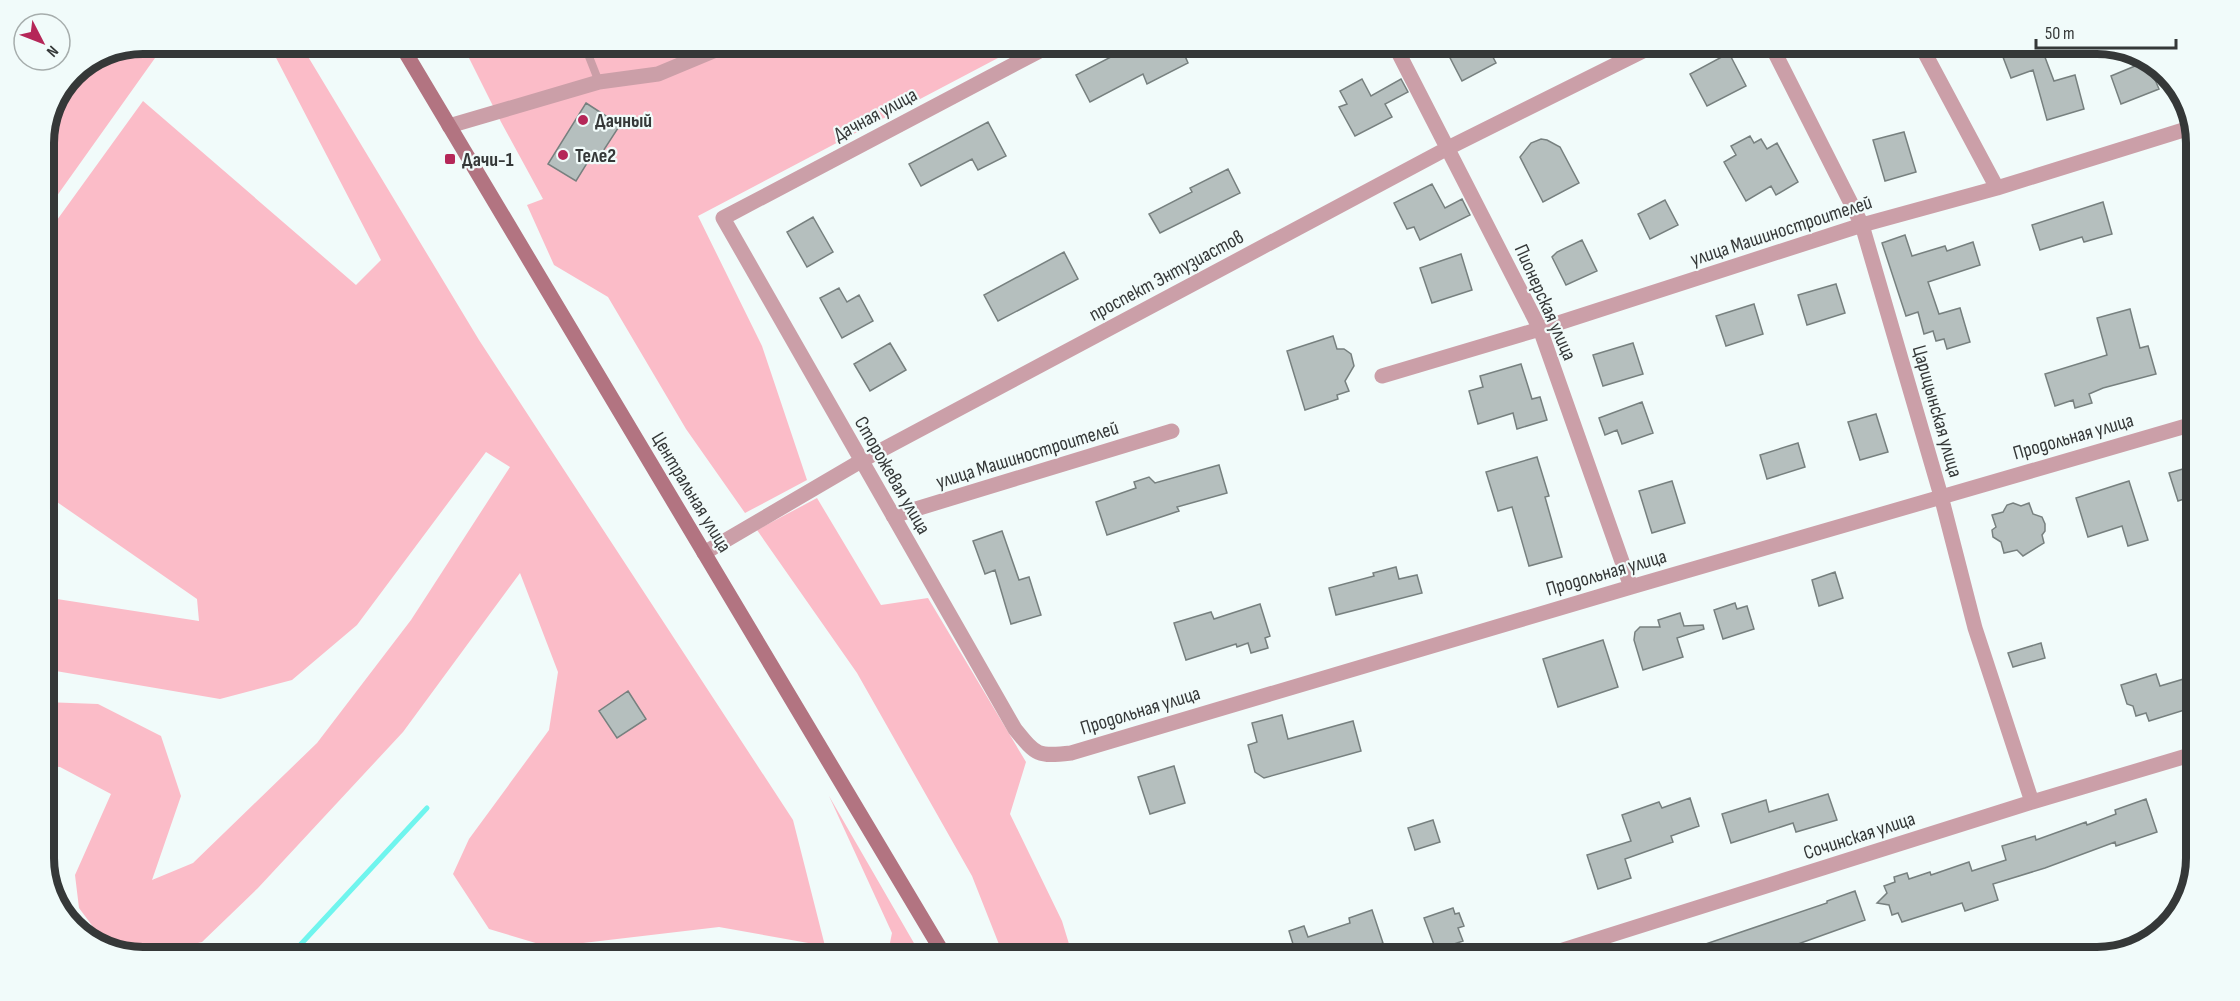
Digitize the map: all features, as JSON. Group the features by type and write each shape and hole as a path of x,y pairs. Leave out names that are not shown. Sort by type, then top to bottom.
{"street":[{"name":"Центральная улица","path":"406,54 939,947"},
{"path":"449,126 599,82 658,74 706,54"},
{"name":"Дачная улица","path":"723,218 1034,54"},
{"name":"Пионерская улица","path":"1399,54 1540,329 1631,587"},
{"name":"проспект Энтузиастов","path":"704,553 861,461 1448,148 1637,54"},
{"name":"Царицынская улица","path":"1776,54 1862,225 1941,496 1975,628 2032,802"},
{"path":"1925,54 1997,188"},
{"name":"улица Машиностроителей","path":"1382,376 1540,329 1862,225 1997,188 2185,130"},
{"name":"Сторожевая улица","path":"723,218 1015,729 1032,749"},
{"name":"Продольная улица","path":"1032,749 1046,756 1071,753 2186,426"},
{"name":"улица Машиностроителей","path":"893,516 1172,431"},
{"name":"Сочинская улица","path":"1573,947 2032,802 2186,760"}],"lane":[{"path":"588,54 599,82"}],"shaded area":[{"path":"158,54 54,200 54,137 63,104 72,89 84,76 115,59 132,55"},
{"path":"274,54 306,54 479,340 793,820 825,946 719,927 549,947 489,929 453,874 469,839 549,730 558,672 520,573 403,732 258,888 202,942 182,947 126,945 99,935 79,908 75,875 111,794 60,767 54,767 54,702 98,704 161,736 181,796 152,880 193,863 317,743 411,620 510,467 486,452 357,625 292,680 220,699 54,671 54,599 199,621 197,599 54,500 54,224 143,101 356,285 381,260"},
{"path":"467,54 1006,54 698,216 762,346 807,480 745,513 686,429 608,297 554,265 527,205 543,199"},
{"path":"817,498 881,605 928,598 1026,762 1010,814 1062,921 1070,947 1000,947 972,876 857,673 757,530"},
{"path":"829,796 916,947 889,947 892,933"}],"building":[{"path":"1116,54 1184,54 1188,63 1147,84 1143,74 1090,102 1076,75"},
{"path":"1448,54 1491,54 1496,63 1462,81"},
{"path":"1730,54 1746,86 1707,106 1690,74"},
{"path":"2002,54 2044,54 2054,81 2075,75 2084,109 2047,120 2033,70 2011,78"},
{"path":"2138,65 2152,73 2159,89 2121,104 2111,76"},
{"path":"1362,79 1371,96 1401,79 1408,92 1385,104 1392,117 1355,136 1339,107 1347,104 1340,91"},
{"path":"586,103 620,125 598,159 592,155 576,181 548,164"},
{"path":"988,122 1006,156 978,170 972,159 921,186 909,164"},
{"path":"1904,132 1916,172 1885,181 1873,140"},
{"path":"1750,136 1754,143 1761,139 1767,149 1777,143 1798,182 1776,195 1771,186 1746,201 1724,162 1736,155 1731,146"},
{"path":"1541,139 1560,147 1579,183 1543,202 1520,157 1531,143"},
{"path":"1228,169 1240,193 1160,233 1149,214 1192,192 1190,188"},
{"path":"1432,184 1445,208 1462,199 1470,215 1420,240 1414,227 1407,229 1394,203"},
{"path":"1665,200 1678,225 1650,239 1638,214"},
{"path":"2103,202 2112,234 2084,242 2082,237 2040,250 2032,225"},
{"path":"813,217 833,252 807,267 787,232"},
{"path":"1905,235 1912,256 1945,246 1947,251 1973,242 1980,265 1928,282 1939,314 1960,308 1970,342 1947,349 1944,339 1936,341 1933,331 1924,334 1918,312 1906,316 1882,243"},
{"path":"1582,240 1597,271 1566,285 1552,257 1557,252"},
{"path":"1064,252 1078,279 998,321 984,295"},
{"path":"1461,254 1472,290 1432,303 1420,268"},
{"path":"1836,284 1845,313 1807,325 1798,295"},
{"path":"839,288 847,302 859,295 873,321 842,338 820,298"},
{"path":"1754,304 1763,334 1726,346 1716,316"},
{"path":"2130,309 2140,348 2148,346 2156,374 2089,394 2092,403 2075,408 2073,400 2055,406 2045,374 2107,355 2097,318"},
{"path":"1333,336 1337,349 1344,349 1351,354 1354,366 1345,381 1349,391 1337,395 1338,399 1305,410 1287,351"},
{"path":"890,343 906,370 870,391 854,364"},
{"path":"1633,343 1643,374 1603,386 1593,355"},
{"path":"1521,364 1532,399 1540,397 1547,420 1517,429 1513,413 1478,424 1469,391 1483,387 1480,376"},
{"path":"1642,402 1653,433 1622,444 1617,430 1605,435 1599,418"},
{"path":"1876,414 1888,452 1860,460 1848,422"},
{"path":"1798,443 1805,467 1767,479 1760,455"},
{"path":"1537,457 1549,496 1545,497 1562,557 1529,566 1512,507 1498,511 1486,472"},
{"path":"1219,465 1227,493 1177,507 1179,511 1107,535 1096,502 1136,488 1134,482 1149,477 1155,483"},
{"path":"2186,468 2186,498 2178,501 2169,473"},
{"path":"1672,481 1685,523 1652,533 1639,491"},
{"path":"2129,481 2148,540 2128,546 2122,526 2088,537 2076,498"},
{"path":"2013,503 2021,506 2029,503 2033,514 2042,517 2045,524 2045,531 2042,535 2044,543 2023,556 2017,550 2004,553 2001,542 1993,537 1992,530 1996,527 1992,515 2003,512 2007,505"},
{"path":"1002,531 1019,580 1029,577 1041,615 1011,624 995,570 985,574 973,541"},
{"path":"1396,567 1399,579 1417,575 1422,593 1336,615 1329,588 1374,576 1373,573"},
{"path":"1835,572 1843,598 1819,606 1812,580"},
{"path":"1735,603 1737,609 1747,606 1754,629 1723,639 1714,610"},
{"path":"1260,604 1270,636 1265,638 1268,648 1251,653 1248,643 1237,647 1236,644 1186,660 1174,623 1211,612 1214,619"},
{"path":"1680,613 1684,626 1703,625 1704,629 1677,638 1683,657 1643,670 1634,640 1635,632 1640,627 1660,627 1658,620"},
{"path":"1603,640 1618,687 1558,707 1543,659"},
{"path":"2041,643 2045,658 2013,667 2008,653"},
{"path":"2156,674 2160,686 2186,678 2186,710 2149,721 2146,713 2136,716 2133,706 2127,704 2121,685"},
{"path":"628,691 646,719 617,738 599,711"},
{"path":"1282,715 1288,739 1353,721 1361,751 1264,778 1255,772 1248,745 1257,742 1252,723"},
{"path":"1174,766 1185,803 1150,814 1138,777"},
{"path":"1828,794 1837,820 1796,832 1793,823 1731,843 1722,814 1766,800 1769,812"},
{"path":"1690,798 1699,826 1671,836 1673,842 1625,859 1631,878 1598,889 1587,855 1631,841 1622,815 1659,802 1662,808"},
{"path":"2146,799 2157,832 2116,846 2115,842 1993,884 1998,900 1965,911 1962,903 1902,922 1898,913 1892,915 1889,905 1877,903 1887,893 1884,886 1895,882 1894,877 1907,873 1909,879 1930,872 1931,875 1969,862 1972,871 2006,860 2002,846 2035,836 2036,840 2086,822 2087,825 2116,814 2115,810"},
{"path":"1433,820 1440,842 1415,850 1408,828"},
{"path":"1855,891 1865,920 1790,947 1697,947 1827,903 1827,901"},
{"path":"1453,908 1455,914 1459,913 1464,926 1458,928 1463,941 1445,947 1435,947 1424,918"},
{"path":"1372,910 1383,943 1374,947 1294,947 1289,931 1304,926 1308,937 1350,923 1349,918"}],"waterway":[{"path":"298,947 427,808"}],"place":[{"name":"Дачный","path":"583,120"},
{"name":"Теле2","path":"563,155"},
{"name":"Дачи-1","path":"450,159"}]}
